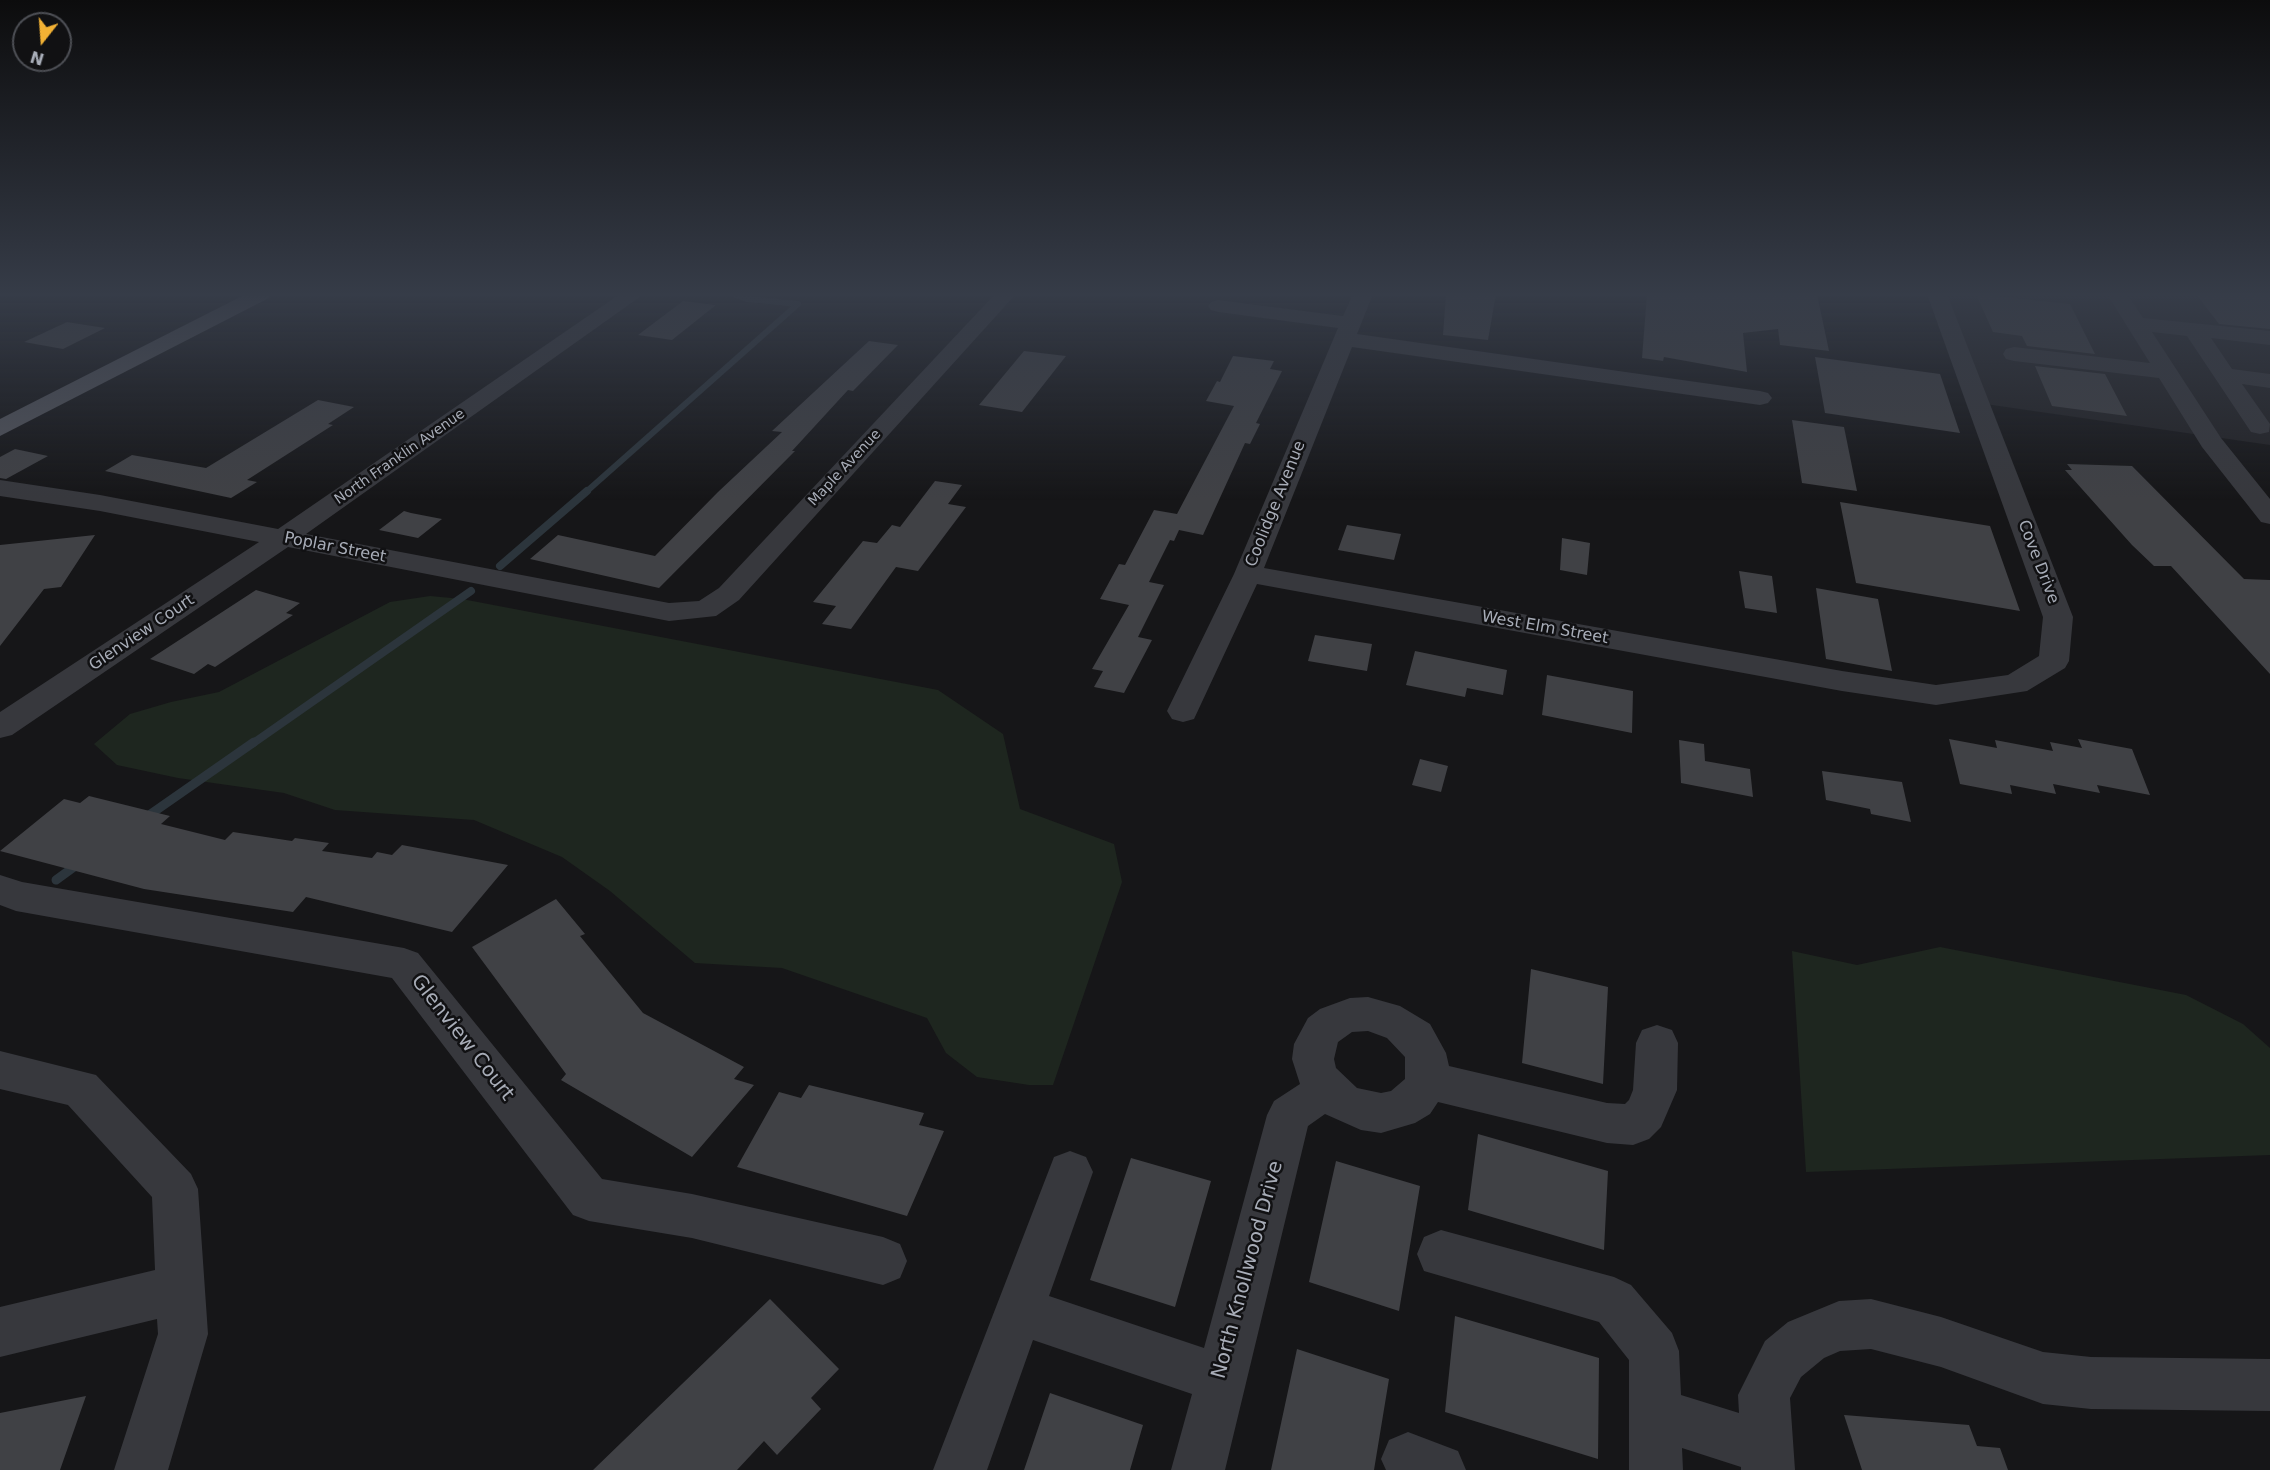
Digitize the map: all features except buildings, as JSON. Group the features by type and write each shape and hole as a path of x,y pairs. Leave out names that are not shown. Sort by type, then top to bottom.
{"main road":[{"path":"0,429 129,363"}],"street":[{"name":"North Franklin Avenue","path":"283,538 535,363"},
{"name":"Maple Avenue","path":"669,612 706,610 729,594 943,363"},
{"name":"Coolidge Avenue","path":"1184,711 1248,574 1335,363"},
{"path":"1580,363 1760,398"},
{"name":"Cove Drive","path":"1842,681 1936,695 2016,684 2054,661 2058,617 1963,363"},
{"path":"2087,363 2166,372"},
{"path":"2160,363 2196,418 2270,516"},
{"path":"2217,363 2242,401 2265,428"},
{"path":"2225,375 2270,381"},
{"path":"2242,401 2270,404"},
{"path":"2196,418 2265,428"},
{"name":"Poplar Street","path":"0,488 100,503 669,612"},
{"name":"Glenview Court","path":"0,727 283,538"},
{"name":"West Elm Street","path":"1248,574 1842,681"},
{"name":"Glenview Court","path":"0,890 16,896 404,964 589,1199 693,1216 883,1261"},
{"path":"1368,1014 1386,1018 1402,1026 1415,1037 1425,1053 1428,1069 1426,1080 1415,1100 1400,1109 1381,1113 1361,1110 1342,1102 1327,1089 1317,1075 1313,1059 1316,1044 1323,1030 1335,1021 1350,1015 1368,1014"},
{"path":"1426,1080 1607,1123 1633,1125 1646,1113 1655,1090 1656,1043"},
{"path":"0,1071 81,1089 175,1190 183,1334 141,1470"},
{"name":"North Knollwood Drive","path":"1198,1470 1219,1378 1289,1115 1327,1089"},
{"path":"960,1470 1070,1172"},
{"path":"1441,1254 1614,1302 1654,1351 1656,1470"},
{"path":"0,1332 180,1289"},
{"path":"1018,1311 1219,1378"},
{"path":"1656,1413 1767,1459 1764,1395 1783,1359 1806,1340 1839,1326 1871,1324 1941,1342 2043,1378 2091,1383 2270,1385"}],"shaded area":[{"path":"1963,363 2270,363 2270,445 1978,403"},
{"path":"430,596 462,599 938,690 1003,734 1020,809 1114,844 1122,882 1053,1085 1029,1085 977,1077 946,1053 927,1018 782,968 695,963 610,891 562,857 474,820 335,810 284,793 178,778 117,765 94,744 130,714 171,702 219,692 390,602"},
{"path":"1940,947 2186,995 2243,1024 2270,1048 2270,1155 1806,1172 1792,951 1857,965"}],"waterway":[{"path":"586,492 732,363"},
{"path":"500,566 587,491"},
{"path":"252,744 471,591"},
{"path":"145,818 254,742"},
{"path":"56,880 78,864"}]}
